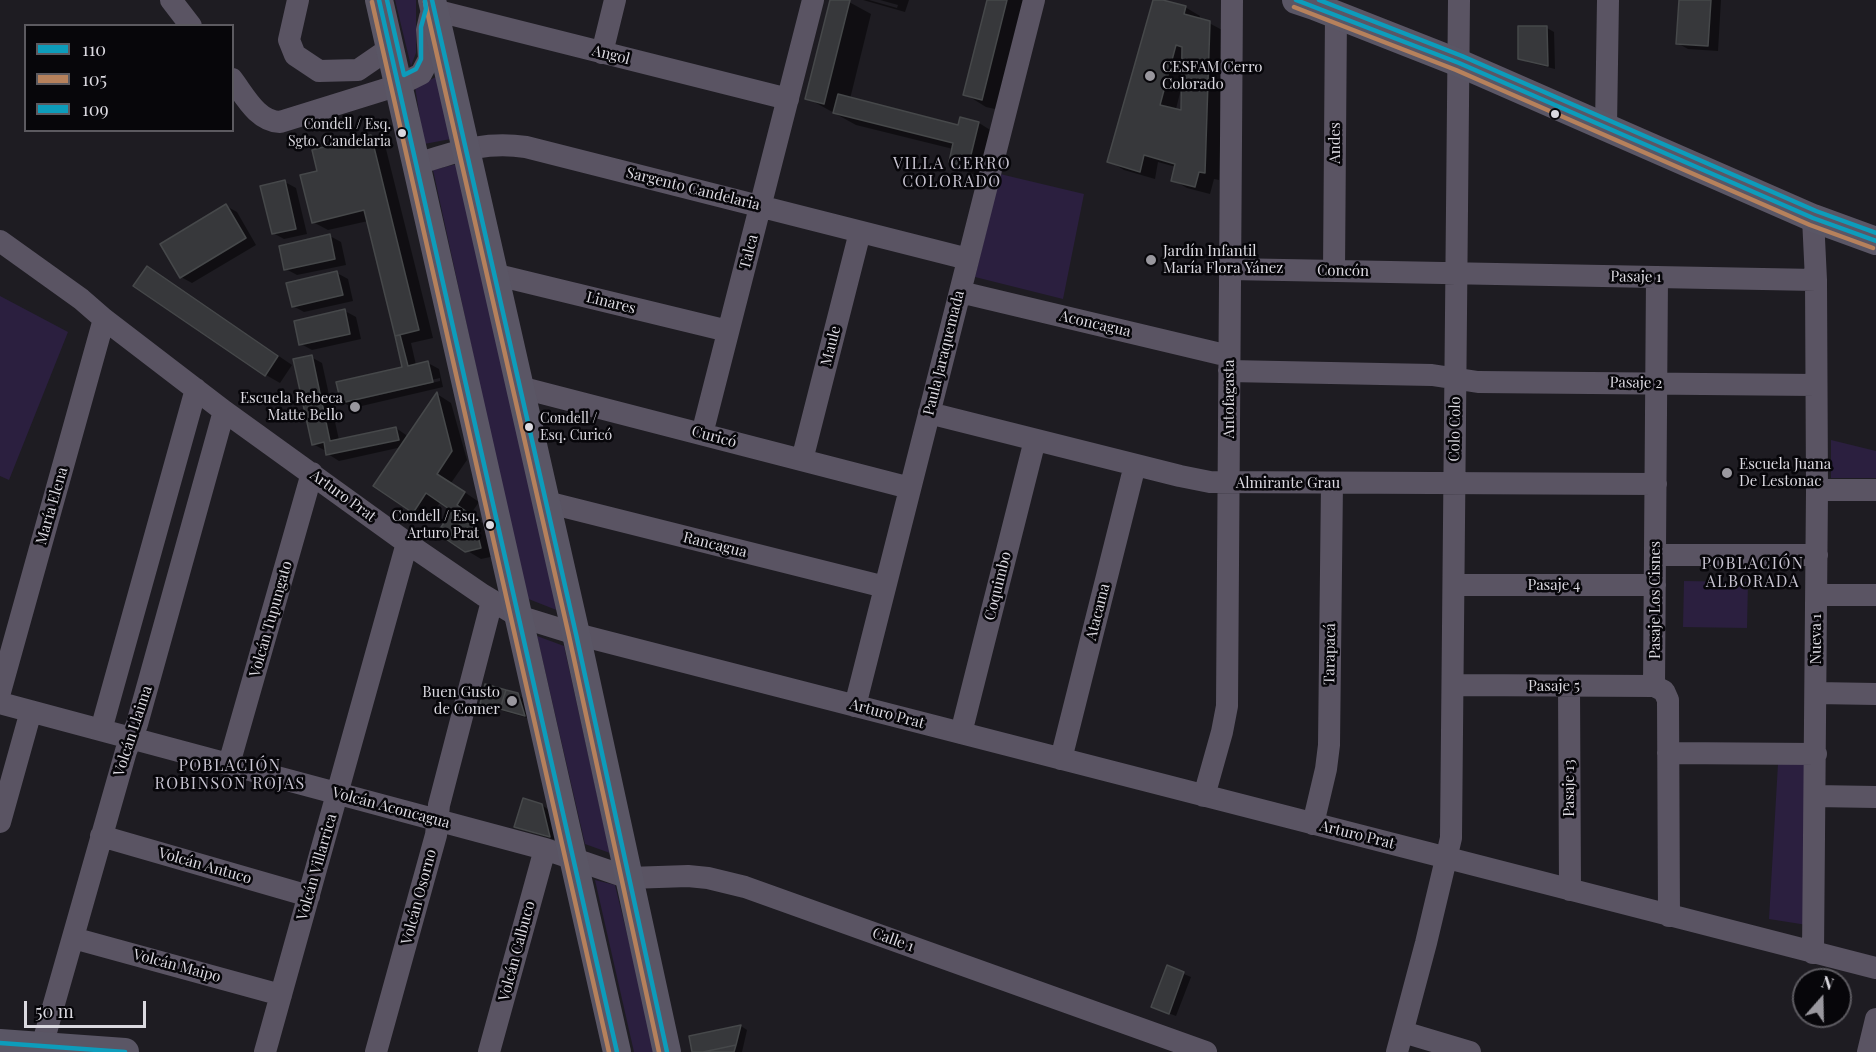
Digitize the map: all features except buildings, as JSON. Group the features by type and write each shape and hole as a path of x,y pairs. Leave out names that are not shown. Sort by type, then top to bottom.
{"main road":[{"path":"379,0 617,1052"},
{"path":"433,5 576,634 667,1052"},
{"path":"1316,5 1459,63 1813,218 1876,241"},
{"path":"0,1043 43,1049 125,1052"}],"street":[{"path":"171,0 189,24"},
{"path":"298,0 288,40 295,55 319,71 358,70 390,48"},
{"path":"602,53 615,0"},
{"name":"Talca","path":"702,434 813,0"},
{"name":"Paula Jaraquemada","path":"855,706 1034,0"},
{"name":"Antofagasta","path":"1204,796 1227,706 1232,0"},
{"name":"Colo Colo","path":"1400,1042 1447,858 1451,829 1459,0"},
{"path":"1606,127 1608,0"},
{"path":"234,82 260,115 271,122 280,122 399,85 416,78 427,65 429,54 427,30 433,5"},
{"name":"Angol","path":"433,5 602,53 788,99"},
{"name":"Andes","path":"1316,5 1334,271"},
{"name":"Sargento Candelaria","path":"417,164 464,149 492,145 526,147 968,259"},
{"name":"Nueva 1","path":"1813,218 1816,280 1817,490 1813,953"},
{"name":"Maule","path":"802,460 860,232"},
{"name":"Arturo Prat","path":"0,242 81,299 224,411 407,543 492,601 519,616 576,634 1876,968"},
{"name":"Concón","path":"1230,269 1457,273"},
{"name":"Pasaje 1","path":"1457,273 1816,280"},
{"name":"Linares","path":"493,274 728,331"},
{"name":"Pasaje Los Cisnes","path":"1654,686 1657,277"},
{"name":"Aconcagua","path":"960,292 1229,363 1432,375 1456,379"},
{"name":"María Elena","path":"0,693 104,319"},
{"name":"Pasaje 2","path":"1456,379 1478,382 1816,385"},
{"name":"Curicó","path":"519,387 910,488"},
{"name":"Volcán Llaima","path":"101,730 196,389"},
{"name":"Volcán Llaima","path":"43,1049 224,411"},
{"name":"Almirante Grau","path":"929,413 1195,480 1228,483 1656,484"},
{"name":"Coquimbo","path":"961,733 1035,440"},
{"name":"Atacama","path":"1061,759 1135,465"},
{"name":"Volcán Tupungato","path":"230,765 312,473"},
{"name":"Tarapacá","path":"1313,824 1326,769 1329,745 1332,483"},
{"path":"1817,490 1876,490"},
{"name":"Rancagua","path":"546,502 885,587"},
{"name":"Volcán Villarrica","path":"265,1052 407,543"},
{"path":"1655,555 1817,555"},
{"name":"Pasaje 4","path":"1454,585 1655,585"},
{"path":"1817,595 1876,595"},
{"name":"Volcán Osorno","path":"376,1052 436,835 439,805 492,601"},
{"name":"Pasaje 5","path":"1453,685 1654,686"},
{"name":"Pasaje 13","path":"1569,686 1570,890"},
{"path":"1654,686 1664,691 1668,700 1668,916"},
{"path":"1816,693 1876,694"},
{"name":"Volcán Aconcagua","path":"0,703 573,858"},
{"path":"0,822 31,711"},
{"path":"1668,753 1816,754"},
{"path":"1815,796 1876,797"},
{"name":"Volcán Antuco","path":"102,836 309,896"},
{"name":"Volcán Calbuco","path":"489,1052 544,849"},
{"name":"Calle 1","path":"573,858 629,878 688,876 708,878 745,887 1206,1052"},
{"name":"Volcán Maipo","path":"73,938 281,995"},
{"path":"1868,1052 1876,1019"},
{"path":"1400,1042 1470,1052"}],"shaded area":[{"path":"395,0 416,0 416,53 411,66"},
{"path":"436,77 451,139 424,144 415,87"},
{"path":"457,164 559,611 526,598 433,170"},
{"path":"1000,174 1084,194 1063,299 975,277"},
{"path":"0,296 68,332 9,480 0,476"},
{"path":"1831,440 1876,451 1876,478 1831,478"},
{"path":"1684,581 1748,582 1747,628 1683,627"},
{"path":"537,636 564,646 610,853 585,844"},
{"path":"1807,761 1807,925 1769,919 1778,764"},
{"path":"595,880 615,885 656,1052 634,1052"}],"transit line":[{"name":"110","path":"379,0 617,1052"},
{"name":"109","path":"387,0 404,75 416,69 421,59 421,27 426,9 425,1"},
{"name":"110","path":"432,0 576,634 667,1052"},
{"name":"110","path":"1296,0 1459,63 1813,218 1876,241"},
{"name":"109","path":"1319,0 1462,56 1816,211 1876,233"},
{"name":"105","path":"372,2 609,1052"},
{"name":"105","path":"425,2 569,636 659,1052"},
{"name":"105","path":"1294,7 1456,70 1810,225 1873,248"},
{"name":"110","path":"0,1043 125,1052"}],"place":[{"name":"CESFAM Cerro Colorado","path":"1150,76"},
{"name":"Condell / Esq. Sgto. Candelaria","path":"402,133"},
{"name":"Jardín Infantil María Flora Yánez","path":"1151,260"},
{"name":"Escuela Rebeca Matte Bello","path":"355,407"},
{"name":"Condell / Esq. Curicó","path":"529,427"},
{"name":"Escuela Juana De Lestonac","path":"1727,473"},
{"name":"Condell / Esq. Arturo Prat","path":"490,525"},
{"name":"Buen Gusto de Comer","path":"512,701"}],"district":[{"name":"VILLA CERRO COLORADO","path":"952,173"},
{"name":"POBLACIÓN ALBORADA","path":"1753,573"},
{"name":"POBLACIÓN ROBINSON ROJAS","path":"230,775"}]}
